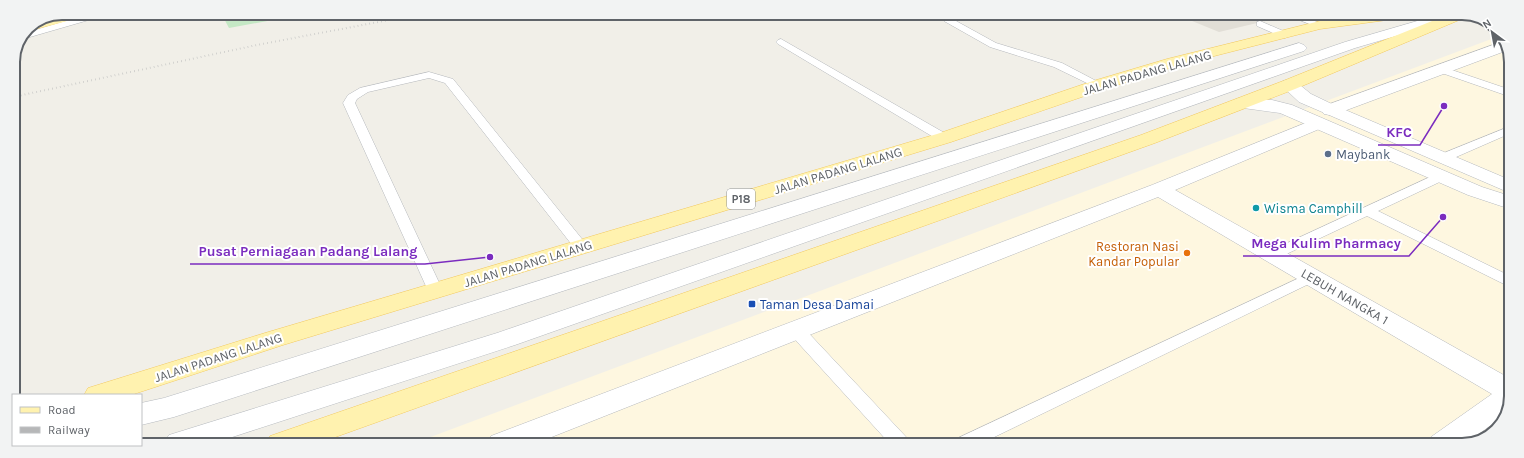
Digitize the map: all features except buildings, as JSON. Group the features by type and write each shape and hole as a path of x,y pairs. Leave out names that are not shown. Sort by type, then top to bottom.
{"main road":[{"name":"JALAN PADANG LALANG","path":"101,394 274,339 944,138 1098,85 1173,62 1320,25 1360,20"},
{"path":"298,438 1140,142 1242,103 1272,73 1443,20"}],"street":[{"path":"142,414 164,409 1272,73 1347,33 1381,20"},
{"path":"194,438 506,339 1350,45 1435,20"},
{"path":"517,438 1159,189 1324,117 1440,69 1501,47"},
{"path":"1272,73 1306,98 1324,117"},
{"path":"1242,103 1272,105 1324,117 1442,167 1504,185"},
{"path":"1442,167 1475,191 1504,201"},
{"name":"LEBUH NANGKA 1","path":"1159,189 1504,388"},
{"path":"1452,438 1504,401"}],"lane":[{"path":"30,34 79,20"},
{"path":"949,20 993,45 1058,65 1098,85"},
{"path":"1307,20 1320,25"},
{"path":"1260,24 1285,35"},
{"path":"780,42 944,138"},
{"path":"1440,69 1504,92"},
{"path":"435,291 349,103 352,97 364,90 429,75 440,77 449,81 581,247"},
{"path":"1273,255 1367,211 1504,133"},
{"path":"1367,211 1504,279"},
{"path":"975,438 1312,277"},
{"path":"796,330 895,438"}],"shaded area":[{"path":"1190,20 1270,20 1219,32"},
{"path":"1496,37 1502,48 1504,59 1504,402 1500,415 1492,426 1476,436 1462,438 428,438"}],"green space":[{"path":"225,20 273,20 229,28"}],"railway":[{"path":"20,96 257,45 389,20"}],"place":[{"name":"KFC","path":"1444,106"},
{"name":"Maybank","path":"1328,154"},
{"name":"Wisma Camphill","path":"1256,208"},
{"name":"Mega Kulim Pharmacy","path":"1443,217"},
{"name":"Restoran Nasi Kandar Popular","path":"1187,253"},
{"name":"Pusat Perniagaan Padang Lalang","path":"490,257"},
{"name":"Taman Desa Damai","path":"752,304"}]}
